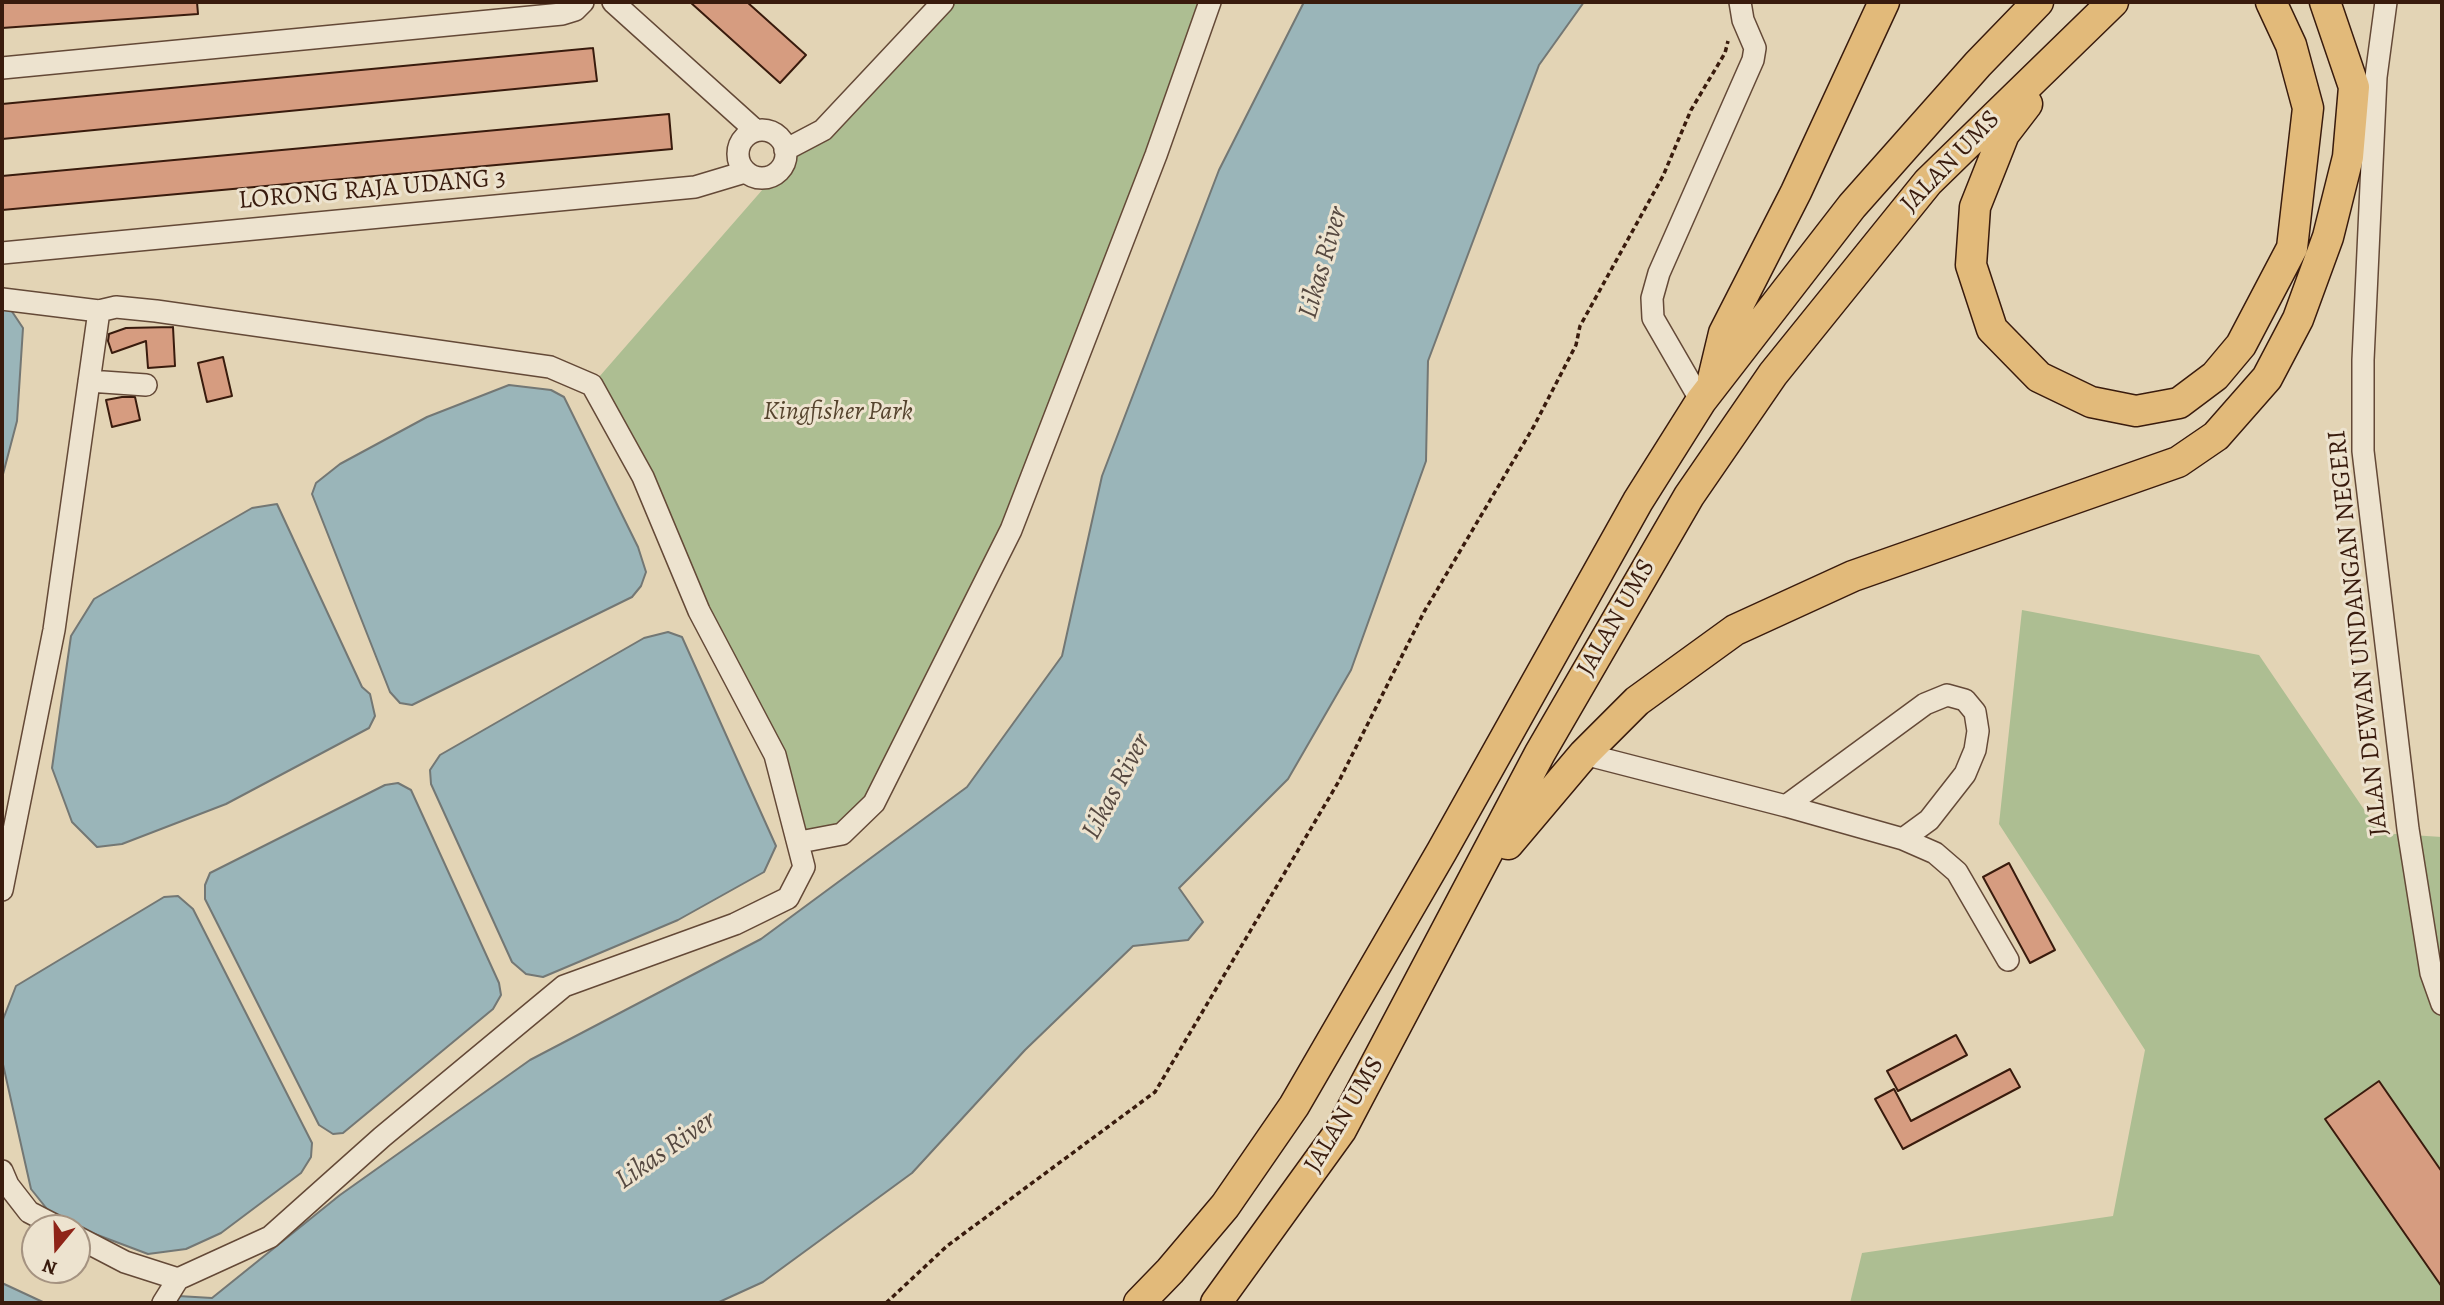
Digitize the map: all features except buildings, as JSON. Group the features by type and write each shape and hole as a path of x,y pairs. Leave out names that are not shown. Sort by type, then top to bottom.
{"highway":[{"path":"1707,394 1724,333 1796,192 1884,2"},
{"name":"JALAN UMS","path":"1139,1303 1225,1206 1294,1106 1442,851 1638,501 1707,394 1852,206 1951,94 2038,2"},
{"name":"JALAN UMS","path":"1216,1303 1340,1130 1470,891 1541,753 1653,556 1689,496 1773,373 1928,182 2113,2"},
{"path":"2083,31 2004,134 1975,207 1971,265 1992,329 2039,377 2091,402 2136,411 2179,402 2216,376 2241,345 2292,248 2308,108 2291,44 2271,2"},
{"path":"1470,891 1584,754 1637,701 1735,630 1853,576 2178,462 2216,436 2267,378 2298,319 2328,237 2348,157 2354,87 2325,2"}],"street":[{"path":"2,68 562,14 575,10 583,2"},
{"path":"614,2 755,130"},
{"path":"800,842 842,834 874,803 1011,530 1151,168 1210,2"},
{"path":"1707,394 1654,318 1652,298 1659,273 1753,60 1755,48 1743,20 1740,2"},
{"name":"JALAN DEWAN UNDANGAN NEGERI","path":"2386,2 2376,77 2363,360 2363,451 2408,829 2431,973 2442,1004"},
{"path":"785,150 823,130 937,4"},
{"path":"755,130 768,130 780,138 785,150 784,164 774,175 759,178 745,172 737,157 741,140 755,130"},
{"name":"LORONG RAJA UDANG 3","path":"2,253 695,187 745,172"},
{"path":"2,299 99,311 116,307 156,311 550,368 592,385 643,477 699,611 775,755 800,842 804,867 788,898 711,933 564,986 382,1137 270,1237 178,1279 163,1303"},
{"path":"2,885 54,630 99,311"},
{"path":"89,381 146,385"},
{"path":"1786,806 1926,704 1947,695 1965,701 1975,712 1978,731 1975,750 1965,774 1929,820 1903,839"},
{"path":"1584,754 1786,806 1903,839 1935,853 1957,872 2007,960"},
{"path":"2,1171 8,1185 33,1214"},
{"path":"91,1244 125,1262 178,1279"}],"path":[{"path":"886,1303 947,1246 1155,1093 1339,781 1424,612 1534,426 1576,345 1580,326 1663,176 1691,110 1724,53 1731,29"}],"green space":[{"name":"Kingfisher Park","path":"943,2 1210,2 1011,530 892,766 842,834 800,842 775,755 592,385 784,165 785,150 823,130"},
{"path":"2022,610 2259,655 2380,833 2442,837 2442,1303 1850,1303 1862,1253 2113,1216 2145,1050 1999,824"}],"water":[{"name":"Likas River","path":"1304,2 1584,2 1539,65 1428,361 1426,461 1351,670 1288,779 1179,888 1203,922 1188,940 1133,946 1025,1050 912,1173 763,1282 717,1303 173,1303 178,1296 212,1298 340,1195 530,1060 761,939 967,787 1062,656 1102,476 1219,170"},
{"path":"2,305 9,307 23,328 17,421 2,478"},
{"path":"509,385 551,390 564,397 638,547 646,572 641,586 632,597 412,705 400,703 390,692 312,494 316,483 340,464 427,417"},
{"path":"277,504 362,687 370,694 375,716 369,728 226,804 122,844 97,847 72,822 52,768 71,636 94,599 252,508"},
{"path":"668,632 682,637 776,846 764,872 678,920 543,977 526,974 512,962 431,784 430,770 440,755 644,638"},
{"path":"398,783 411,790 499,983 501,995 493,1009 343,1133 333,1134 319,1125 205,899 205,885 210,873 385,785"},
{"path":"178,896 193,909 312,1143 311,1157 301,1173 221,1233 186,1249 148,1254 91,1233 91,1214 51,1214 31,1189 2,1060 2,1022 16,986 164,897"},
{"path":"2,1283 45,1303 2,1303"}]}
